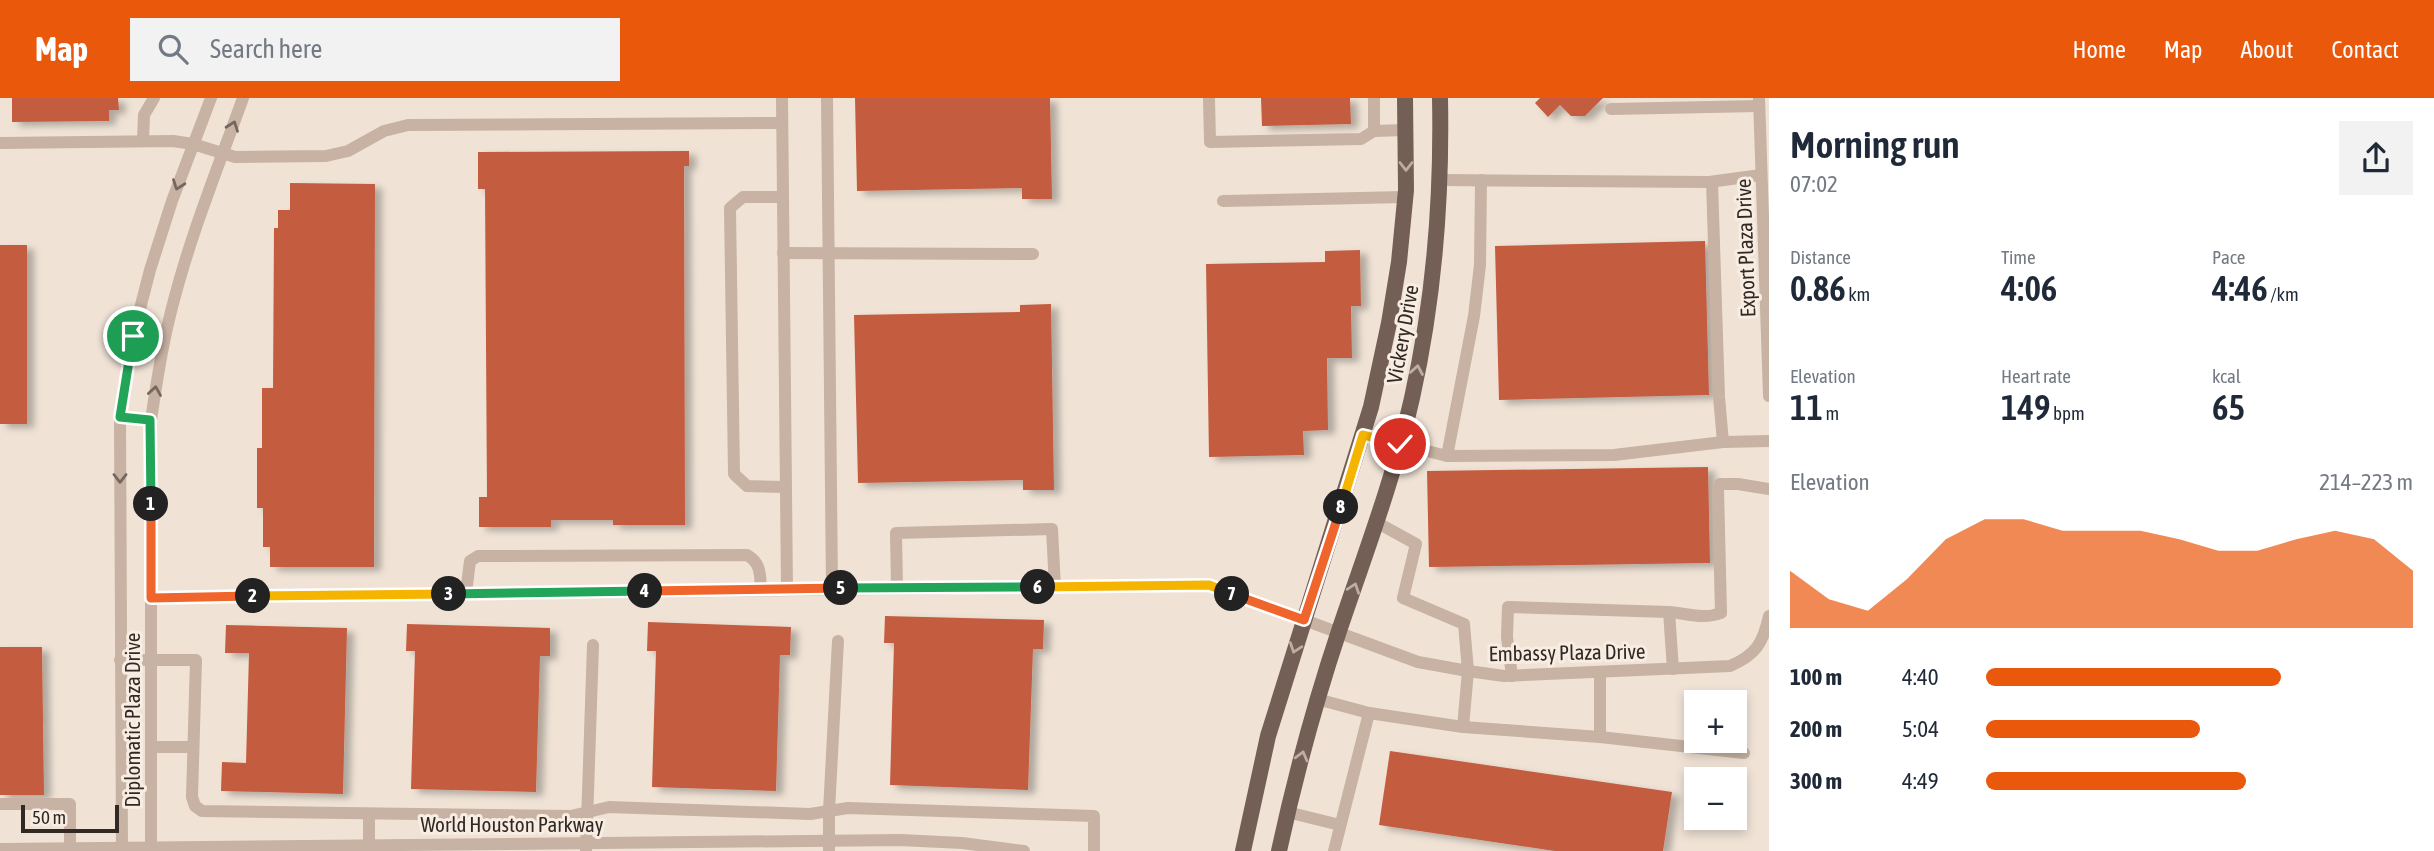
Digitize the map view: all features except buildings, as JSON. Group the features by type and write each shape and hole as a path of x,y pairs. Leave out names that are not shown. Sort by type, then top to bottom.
{"main road":[{"name":"Vickery Drive","path":"1243,851 1268,736 1371,407 1389,323 1405,197 1405,98"},
{"name":"Vickery Drive","path":"1279,851 1317,699 1376,522 1412,398 1430,298 1439,180 1440,98"}],"street":[{"path":"143,141 144,116 154,98"},
{"name":"Diplomatic Plaza Drive","path":"121,849 120,417 133,336 150,270 211,98"},
{"name":"Diplomatic Plaza Drive","path":"151,848 150,420 160,355 174,299 243,98"},
{"path":"782,98 787,589"},
{"path":"827,98 832,589"},
{"path":"1209,98 1210,142 1361,139 1374,131 1405,130"},
{"path":"1374,98 1374,131"},
{"path":"1611,109 1657,103 1759,102"},
{"name":"Export Plaza Drive","path":"1759,102 1764,121 1765,157 1761,175 1769,396"},
{"path":"0,143 143,141 193,144 235,158 338,154 384,131 408,125 782,123"},
{"path":"1439,180 1712,182 1761,175"},
{"path":"1447,456 1474,316 1480,265 1481,180"},
{"path":"1712,182 1723,442"},
{"path":"783,197 743,197 730,208 734,474 747,486 785,487"},
{"path":"1223,201 1405,197"},
{"path":"783,253 1033,254"},
{"path":"120,417 150,420"},
{"path":"1363,435 1447,456 1614,455 1723,442 1769,441"},
{"path":"1512,676 1507,637 1508,607 1669,611 1696,616 1721,614 1718,489 1720,484 1738,484 1769,489"},
{"path":"1376,522 1416,544 1403,598 1464,624 1468,671 1463,727"},
{"path":"151,598 1055,587 1052,529 896,533 897,588"},
{"path":"466,593 470,561 478,556 747,555 755,559 760,567 761,589"},
{"name":"Embassy Plaza Drive","path":"1055,587 1209,585 1418,662 1512,676 1730,666 1745,659 1766,637"},
{"path":"1669,611 1672,669"},
{"path":"1766,637 1769,616"},
{"path":"829,846 838,641"},
{"path":"585,847 593,645"},
{"path":"120,660 196,660 192,797 195,806 202,811 571,816 609,807 810,814 848,808 1094,816 1094,851"},
{"path":"1600,672 1600,737"},
{"path":"1317,699 1369,713 1463,727 1684,746"},
{"path":"1334,851 1369,713"},
{"path":"151,747 193,747"},
{"path":"0,804 71,804 69,848"},
{"path":"1287,813 1340,825"},
{"path":"368,848 369,814"},
{"name":"World Houston Parkway","path":"0,849 829,846 926,840 1024,851"}],"route":[{"path":"133,336 120,417 150,420 151,598 1209,585 1304,620 1363,435 1400,444"}]}
